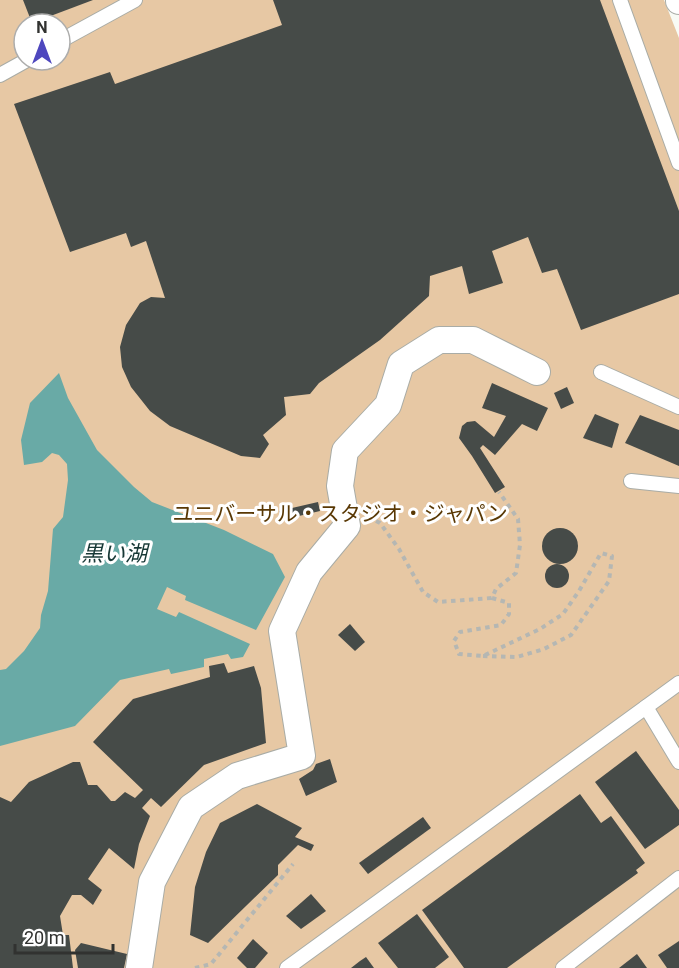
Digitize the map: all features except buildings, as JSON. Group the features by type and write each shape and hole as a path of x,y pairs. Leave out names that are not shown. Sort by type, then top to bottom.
{"street":[{"path":"139,968 152,882 191,807 237,776 302,756 282,631 309,572 347,526 340,486 345,451 388,405 401,364 439,340 473,340 537,372"}],"lane":[{"path":"72,35 135,0"},
{"path":"620,0 679,163"},
{"path":"601,372 679,407"},
{"path":"631,481 679,486"},
{"path":"287,968 679,683"},
{"path":"646,707 679,762"},
{"path":"563,968 679,879"}],"path":[{"path":"492,598 496,589 516,573 519,545 518,519 500,492"},
{"path":"347,526 371,520 380,522 399,549 423,592 438,602 492,598 509,603 509,614 501,625 460,632 454,641 459,654 483,656 517,657 544,649 571,634 609,581 612,556 601,553 563,614 540,629 483,656"},
{"path":"195,968 211,964 292,864"}],"green space":[{"name":"ユニバーサル・スタジオ・ジャパン","path":"0,0 664,0 679,38 679,968 0,968"}],"water":[{"name":"黒い湖","path":"59,373 68,398 97,450 134,487 152,502 224,530 273,554 285,577 256,630 185,600 186,596 167,587 157,609 176,617 179,612 250,644 243,657 231,659 228,654 204,659 204,667 171,674 169,669 120,680 75,726 0,746 0,670 6,669 24,651 40,628 48,591 53,529 63,517 68,480 67,464 59,455 52,453 42,462 24,465 21,440 30,403"}]}
